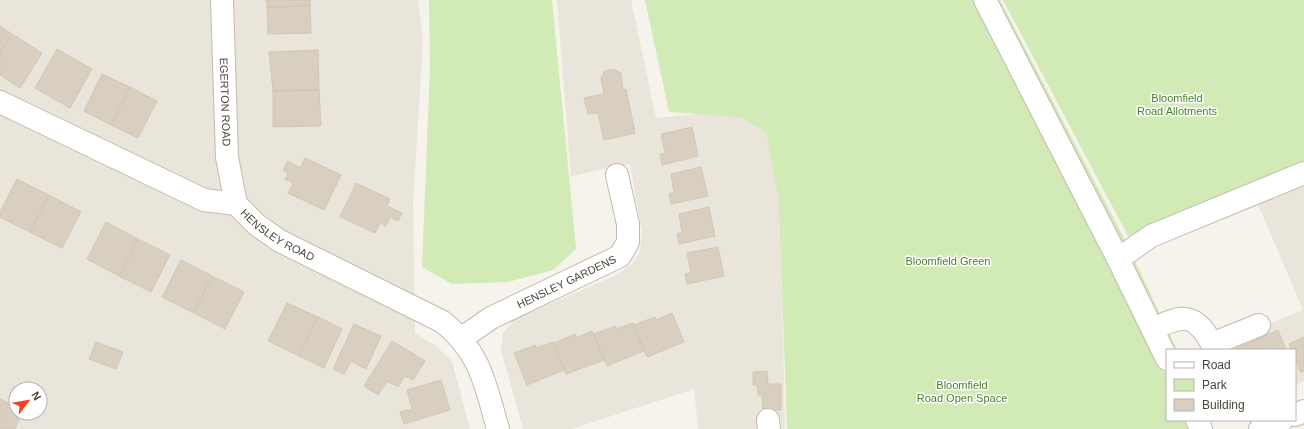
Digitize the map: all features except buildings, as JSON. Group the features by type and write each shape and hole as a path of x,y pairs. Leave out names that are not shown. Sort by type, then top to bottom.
{"street":[{"name":"EGERTON ROAD","path":"222,0 227,157 236,204"},
{"path":"985,0 1118,259 1166,357"},
{"name":"HENSLEY ROAD","path":"0,102 204,200 236,204 257,225 280,241 438,319 462,338 477,361 498,429"},
{"path":"1118,259 1151,236 1304,173"},
{"name":"HENSLEY GARDENS","path":"462,338 490,318 620,256 628,242 628,224 617,175"},
{"path":"1153,329 1172,320 1190,319 1203,328 1212,344 1259,324"},
{"path":"1260,429 1280,421"}],"shaded area":[{"path":"0,0 418,0 423,41 413,204 415,333 436,346 452,361 470,429 0,429"},
{"path":"557,0 631,0 656,118 699,114 741,116 766,131 780,198 785,429 698,429 694,389 572,429 523,429 501,350 503,333 514,320 616,275 631,265 640,251 642,232 630,164 571,176"},
{"path":"1304,183 1304,381 1296,385 1296,349 1209,349 1303,310 1257,202"}],"green space":[{"path":"429,0 552,0 576,249 553,270 508,282 452,284 422,267 430,68"},
{"name":"Bloomfield Green","path":"645,0 1000,0 1125,240 1177,349 1166,349 1166,421 1210,421 1211,423 1196,429 787,429 779,201 766,132 740,117 669,112"},
{"name":"Bloomfield Road Allotments","path":"1003,0 1304,0 1304,164 1128,236"}],"park label":[{"name":"Bloomfield Road Open Space","path":"962,391"}]}
